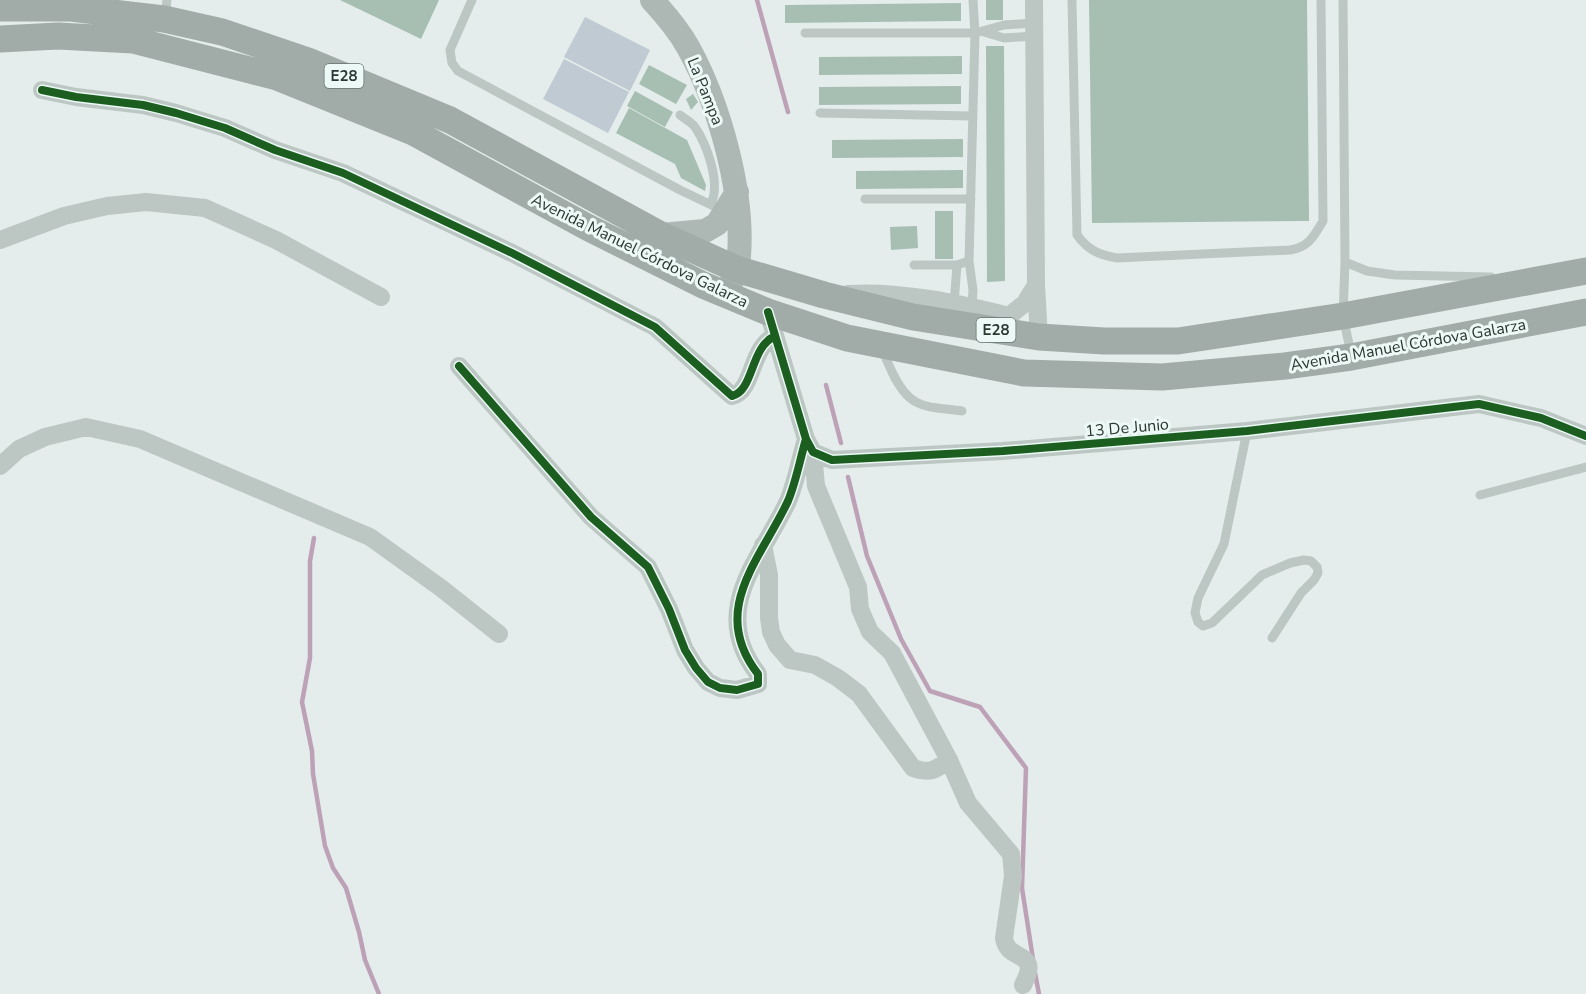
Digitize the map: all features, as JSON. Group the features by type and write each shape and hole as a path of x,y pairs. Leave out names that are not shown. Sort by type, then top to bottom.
{"main road":[{"name":"Avenida Manuel Córdova Galarza","path":"0,8 116,6 166,10 308,61 450,120 661,234 736,269 824,295 912,317 1104,341 1178,340 1343,316 1586,271"},
{"name":"Avenida Manuel Córdova Galarza","path":"0,39 58,36 133,40 277,77 412,132 553,208 727,295 771,324 1024,373 1162,377 1285,366 1352,357 1586,312"},
{"path":"553,208 565,182"}],"street":[{"name":"La Pampa","path":"652,0 688,47 716,111 713,141 724,202 739,255 727,295"},
{"path":"1034,0 1036,285 1039,333"},
{"path":"42,90 176,112 225,128 275,150 342,173 512,253 655,327 732,396 743,390 771,324"},
{"path":"0,240 64,216 106,207 146,202 205,208 276,240 381,297"},
{"path":"661,234 705,231 717,224 724,202"},
{"path":"1009,316 1025,303 1036,285"},
{"path":"824,295 876,292 963,305 1009,316 1039,333"},
{"path":"771,324 809,445 816,486 858,586 860,609 870,632 892,653 949,759 968,803 1011,854 1014,876 1004,938 1007,948 1028,962 1030,973 1023,985"},
{"path":"459,366 591,518 648,567 669,609 685,650 708,682 720,688 737,690 758,684 758,674 747,659 736,627 741,593 763,545 788,500 809,445"},
{"name":"13 De Junio","path":"809,445 832,460 1003,451 1247,431 1479,405 1541,418 1586,436"},
{"path":"0,466 19,449 45,437 86,427 140,439 370,537 441,588 499,634"},
{"path":"763,545 769,575 771,632 777,645 790,660 815,665 838,678 859,694 913,768 925,772 935,770 949,759"}],"lane":[{"path":"472,0 450,50 452,63 458,71 680,190 724,202"},
{"path":"963,305 973,290 969,261 972,116 979,32 973,0"},
{"path":"1072,0 1077,235 1086,247 1101,255 1117,258 1290,250 1299,249 1311,242 1323,221 1321,0"},
{"path":"1343,0 1345,262 1343,316 1352,357"},
{"path":"805,33 979,32 1004,38 1034,29"},
{"path":"820,113 972,116"},
{"path":"680,115 713,141"},
{"path":"865,200 971,199"},
{"path":"914,265 957,265 969,261"},
{"path":"1345,262 1366,271 1395,275 1548,278"},
{"path":"957,265 963,305"},
{"path":"882,345 884,355 898,384 911,400 924,406 962,411"},
{"path":"1247,431 1224,544 1198,598 1195,613 1198,622 1203,626 1212,623 1262,575 1290,563 1311,561 1317,567 1318,573 1301,593 1272,638"},
{"path":"1480,495 1586,467"}],"shaded area":[{"path":"585,17 650,50 630,91 564,57"},
{"path":"564,59 629,92 608,133 543,99"}],"building":[{"path":"340,0 439,0 421,39"},
{"path":"986,0 1003,0 1003,20 986,20"},
{"path":"1089,0 1307,0 1309,221 1092,223"},
{"path":"961,3 961,21 785,23 785,5"},
{"path":"986,46 1004,46 1005,281 987,282"},
{"path":"962,56 962,74 819,75 819,57"},
{"path":"649,65 687,85 676,104 639,84"},
{"path":"961,86 961,104 819,105 819,87"},
{"path":"635,91 673,112 665,127 627,106"},
{"path":"693,94 698,102 691,110 686,99"},
{"path":"629,108 687,140 706,185 705,191 681,178 675,164 616,133"},
{"path":"963,139 963,157 832,158 832,140"},
{"path":"963,170 963,188 856,189 856,171"},
{"path":"935,211 953,211 953,259 935,259"},
{"path":"917,226 918,248 891,250 890,227"}],"waterway":[{"path":"757,0 788,112"},
{"path":"826,385 841,443"},
{"path":"848,477 867,556 901,639 930,691 980,707 1026,768 1022,888 1033,959"},
{"path":"314,538 310,561 310,658 302,702 312,751 313,774 325,846 333,868 346,888 365,960 379,994"},
{"path":"1035,973 1039,994"}],"cycle path":[{"path":"42,90 76,97 143,105 176,113 225,128 275,150 343,173 512,253 655,327 732,396 744,386 761,349 775,336"},
{"path":"768,312 806,439 813,452 832,460 1003,451 1247,431 1479,404 1541,418 1586,436"},
{"path":"459,366 591,517 648,567 669,609 685,650 708,682 720,688 737,690 758,684 758,674 744,651 738,628 738,606 753,564 788,501 806,439"}]}
